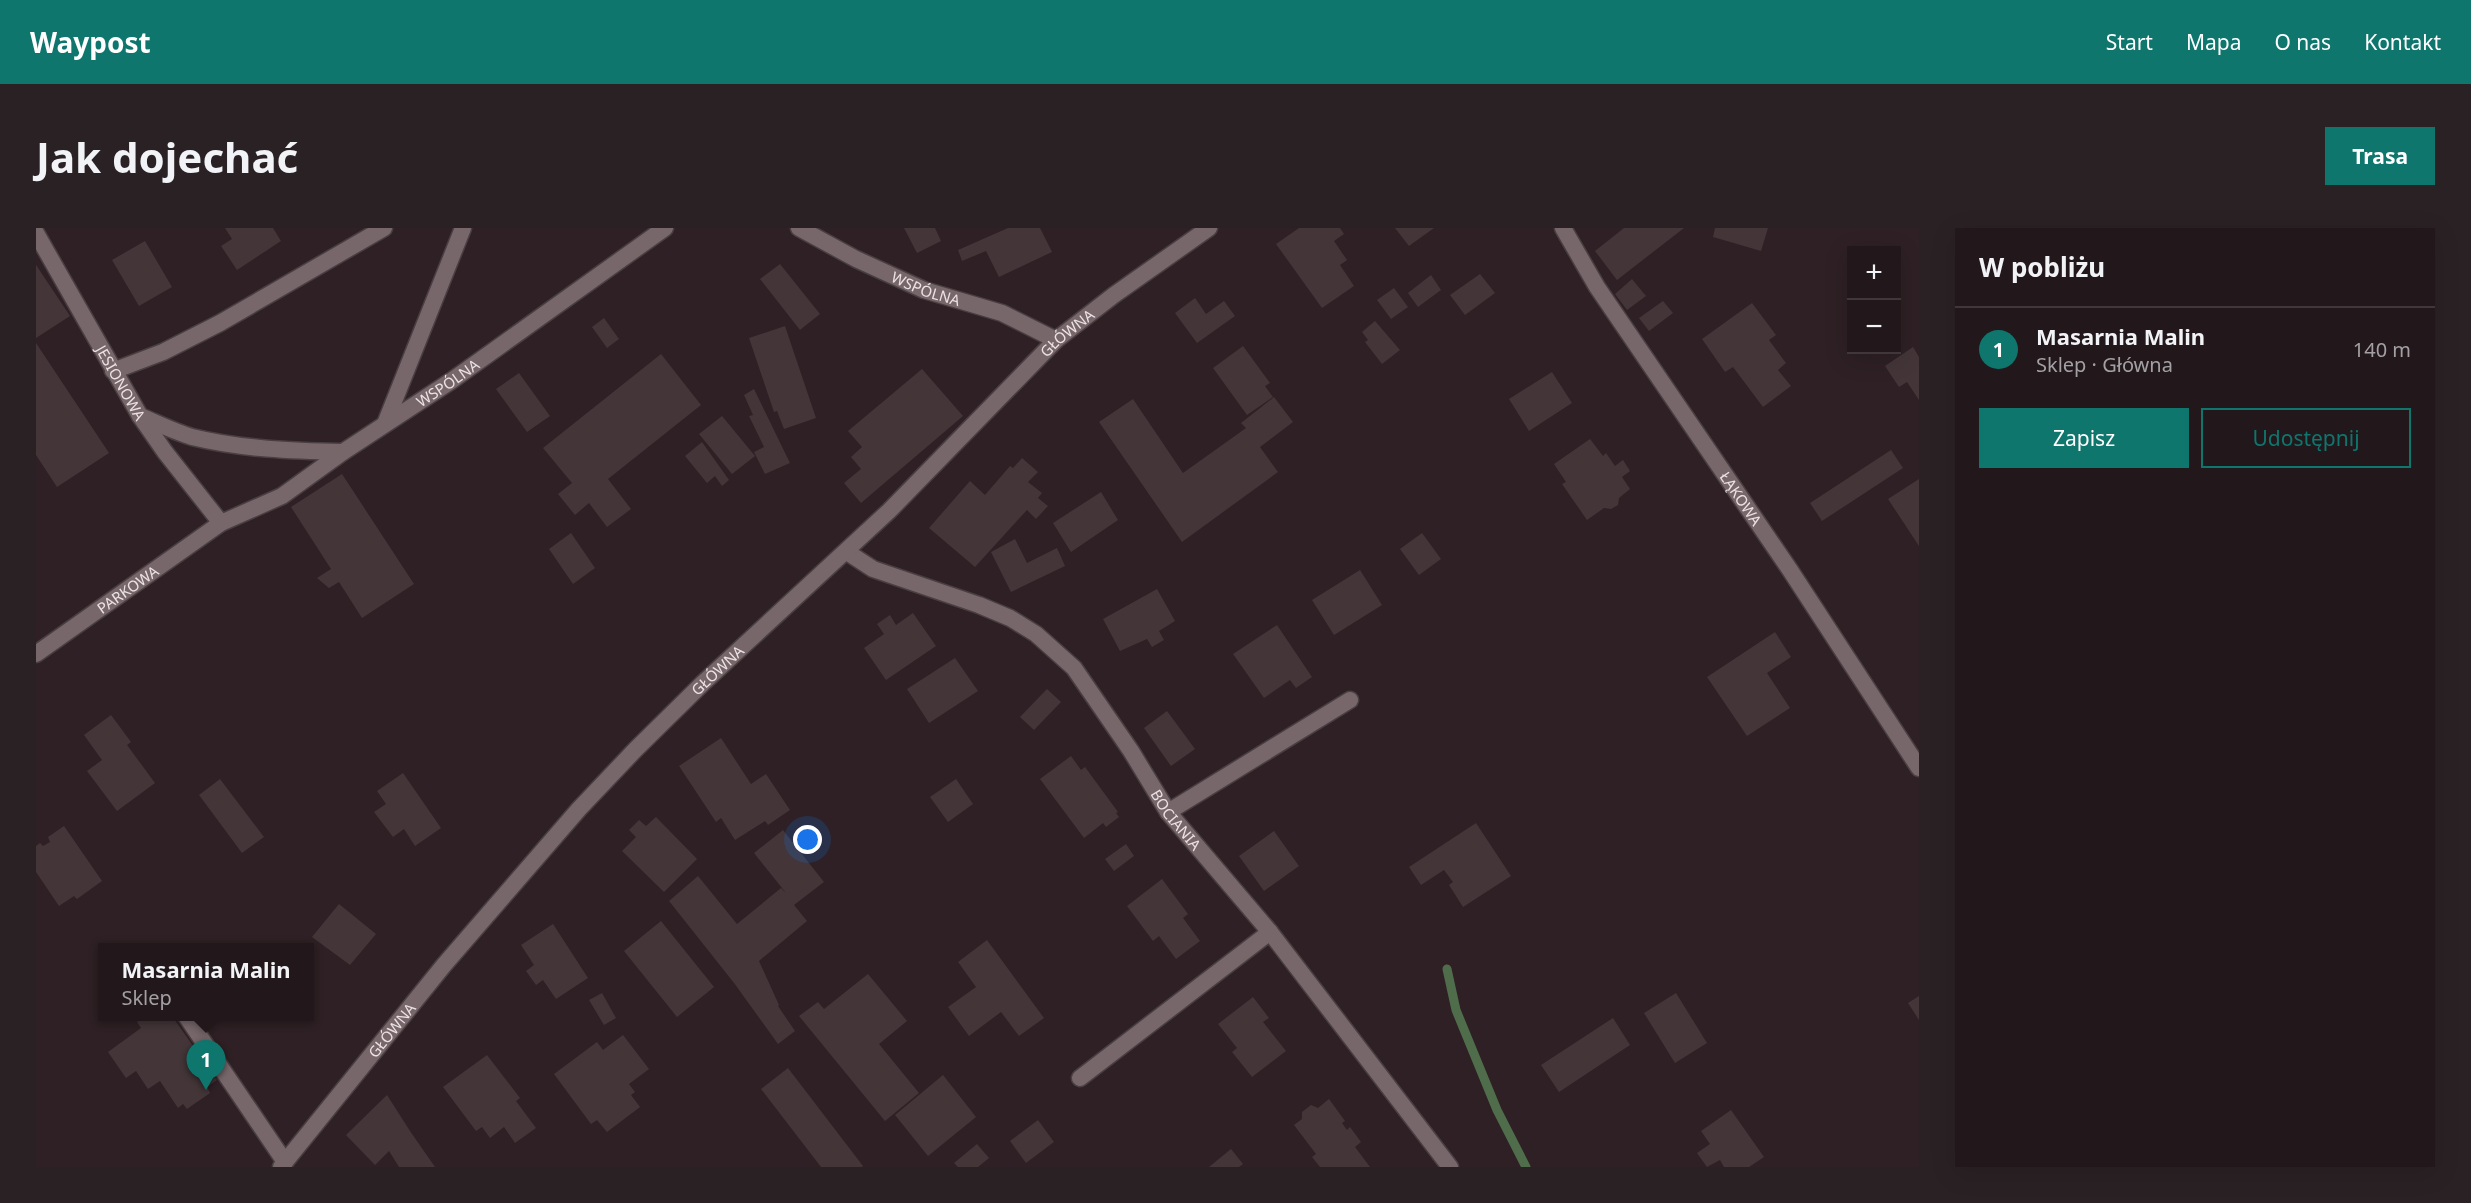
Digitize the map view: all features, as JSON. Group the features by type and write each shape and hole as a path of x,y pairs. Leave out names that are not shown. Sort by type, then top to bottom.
{"street":[{"path":"113,371 163,352 220,323 384,228"},
{"path":"385,424 463,228"},
{"name":"WSPÓLNA","path":"220,523 282,496 343,452 450,381 665,228"},
{"name":"WSPÓLNA","path":"799,228 856,260 924,290 1002,313 1056,340"},
{"name":"GŁÓWNA","path":"283,1164 444,965 579,809 703,683 847,552 954,447 1056,340 1114,295 1209,228"},
{"name":"ŁĄKOWA","path":"1563,228 1597,287 1790,570 1919,768"},
{"name":"JESIONOWA","path":"36,233 113,371 141,416 165,452 220,523"},
{"path":"141,416 191,436 233,444 296,451 343,452"},
{"name":"PARKOWA","path":"36,654 220,523"},
{"name":"BOCIANIA","path":"847,552 873,569 979,605 1010,618 1036,634 1074,668 1131,751 1168,812 1270,932 1450,1167"},
{"path":"1168,812 1350,700"},
{"path":"1080,1078 1270,932"},
{"path":"189,1021 283,1164"}],"building":[{"path":"225,228 273,228 281,241 237,270 221,246 232,239"},
{"path":"904,228 935,228 941,241 917,253"},
{"path":"1008,228 1040,228 1052,252 999,277 986,251 962,261 958,250"},
{"path":"1299,228 1340,228 1344,234 1334,241 1347,260 1340,265 1354,286 1322,308 1276,244"},
{"path":"1395,228 1434,228 1409,246"},
{"path":"1624,228 1684,228 1617,280 1595,251"},
{"path":"1715,228 1768,228 1761,251 1713,237"},
{"path":"145,241 172,287 139,306 112,260"},
{"path":"780,264 820,314 800,330 760,279"},
{"path":"36,265 70,316 36,338"},
{"path":"1480,274 1495,293 1465,315 1450,295"},
{"path":"1431,275 1441,290 1418,307 1408,293"},
{"path":"1632,279 1646,296 1627,310 1615,294"},
{"path":"1394,288 1408,307 1391,319 1377,300"},
{"path":"1195,298 1206,314 1224,301 1235,316 1197,343 1175,313"},
{"path":"1663,301 1673,313 1649,331 1639,318"},
{"path":"1752,303 1776,335 1769,340 1786,363 1778,370 1791,386 1763,407 1733,367 1725,372 1702,339"},
{"path":"604,318 619,339 607,348 592,327"},
{"path":"1375,321 1400,350 1382,364 1365,342 1368,340 1362,332"},
{"path":"785,326 816,418 784,429 777,411 774,412 749,338"},
{"path":"36,343 109,453 57,487 36,455"},
{"path":"1243,346 1270,383 1265,386 1273,397 1247,415 1213,368"},
{"path":"1913,347 1919,357 1919,400 1907,382 1899,387 1885,366"},
{"path":"661,354 701,405 608,479 631,509 607,527 589,503 575,515 558,494 572,483 543,448"},
{"path":"922,369 963,416 861,503 844,483 861,469 851,457 862,447 848,431"},
{"path":"1552,372 1572,403 1529,431 1509,399"},
{"path":"519,373 550,416 527,432 496,389"},
{"path":"754,389 790,463 765,474 754,452 764,447 749,416 753,415 744,395"},
{"path":"1274,397 1293,422 1260,447 1278,472 1182,542 1099,422 1133,399 1183,473 1246,428 1241,423"},
{"path":"722,416 755,456 732,474 699,434"},
{"path":"1590,439 1603,456 1606,453 1615,466 1623,460 1630,471 1622,477 1630,489 1619,498 1618,505 1611,509 1604,508 1587,520 1562,484 1566,482 1554,464"},
{"path":"702,442 729,480 722,486 715,476 707,483 685,456"},
{"path":"1891,450 1903,468 1822,521 1810,503"},
{"path":"1022,458 1038,472 1028,482 1042,493 1038,498 1048,506 1036,519 1027,510 975,567 929,528 970,481 985,495 1010,466 1013,468"},
{"path":"342,474 414,584 362,618 339,582 329,588 317,578 331,569 291,507"},
{"path":"1919,479 1919,546 1888,499"},
{"path":"1101,492 1118,520 1071,552 1053,523"},
{"path":"571,533 595,568 573,584 549,549"},
{"path":"1422,533 1441,559 1419,575 1400,549"},
{"path":"1015,539 1027,563 1057,548 1065,566 1011,592 991,552"},
{"path":"1360,570 1382,605 1334,635 1312,600"},
{"path":"1157,589 1175,621 1159,631 1164,640 1152,647 1147,639 1120,651 1103,619"},
{"path":"913,613 936,646 886,680 864,648 884,634 877,624 890,615 896,625"},
{"path":"1277,625 1312,677 1296,688 1290,680 1264,698 1233,654"},
{"path":"1775,632 1791,657 1767,673 1790,708 1747,736 1707,677"},
{"path":"955,658 978,691 929,723 907,689"},
{"path":"1047,689 1061,702 1034,730 1020,717"},
{"path":"1167,711 1195,749 1171,766 1144,728"},
{"path":"111,715 131,742 127,745 155,783 117,811 87,771 102,760 84,735"},
{"path":"721,738 751,784 766,774 790,810 768,825 765,821 735,840 721,818 716,822 679,766"},
{"path":"1071,756 1081,770 1085,767 1118,812 1116,813 1119,817 1106,827 1103,823 1084,838 1040,779"},
{"path":"403,773 441,828 415,846 404,829 393,837 374,812 386,804 377,791"},
{"path":"220,779 264,837 242,853 199,795"},
{"path":"956,779 973,804 948,822 930,797"},
{"path":"656,817 697,859 664,892 622,851 636,837 629,830 639,820 646,826"},
{"path":"1476,823 1511,876 1463,907 1449,885 1453,882 1444,870 1421,885 1409,867"},
{"path":"64,826 102,881 77,899 74,896 59,906 36,872 36,846 40,843 43,846 50,842 48,837"},
{"path":"783,830 824,882 794,905 807,921 759,961 778,1006 795,1031 778,1044 734,983 669,901 698,876 737,924 781,888 786,893 754,853"},
{"path":"1274,831 1299,866 1264,891 1239,856"},
{"path":"1126,844 1134,856 1114,871 1105,859"},
{"path":"1162,879 1188,914 1183,918 1200,941 1176,959 1159,936 1153,941 1127,906"},
{"path":"339,904 376,934 350,965 312,937"},
{"path":"661,921 714,987 677,1017 624,951"},
{"path":"553,924 588,978 556,999 543,980 536,985 526,971 534,965 521,945"},
{"path":"987,940 1044,1018 1019,1036 1001,1012 969,1036 948,1007 976,987 958,962"},
{"path":"868,974 907,1021 879,1044 919,1093 885,1121 799,1016 818,1002 824,1009"},
{"path":"602,993 616,1018 604,1025 589,1000"},
{"path":"1676,993 1707,1043 1675,1063 1644,1013"},
{"path":"1919,996 1919,1020 1908,1003"},
{"path":"1253,997 1269,1018 1263,1022 1286,1051 1252,1077 1232,1052 1237,1048 1218,1024"},
{"path":"1613,1018 1630,1045 1559,1092 1541,1065"},
{"path":"176,1021 217,1080 207,1087 210,1093 187,1109 183,1104 178,1108 160,1081 148,1089 136,1071 126,1078 108,1052 141,1028 137,1022"},
{"path":"623,1035 649,1069 629,1084 635,1092 631,1095 640,1107 607,1132 597,1120 591,1124 554,1074 597,1042 603,1050"},
{"path":"487,1055 520,1098 516,1101 536,1128 515,1143 504,1127 490,1138 482,1127 476,1131 443,1087"},
{"path":"788,1068 862,1167 821,1167 761,1089"},
{"path":"943,1075 976,1117 928,1156 895,1115"},
{"path":"387,1095 435,1167 399,1167 389,1151 375,1165 346,1135"},
{"path":"1329,1099 1345,1121 1342,1123 1347,1130 1350,1127 1361,1142 1355,1147 1370,1167 1320,1167 1312,1157 1316,1154 1294,1125 1302,1119 1302,1112 1311,1105 1318,1108"},
{"path":"1731,1110 1764,1157 1749,1167 1724,1167 1720,1160 1707,1167 1697,1153 1710,1144 1701,1131"},
{"path":"1038,1120 1054,1142 1026,1163 1010,1141"},
{"path":"977,1144 989,1158 978,1167 958,1167 954,1163"},
{"path":"1231,1149 1243,1164 1239,1167 1209,1167"}],"waterway":[{"path":"1447,969 1456,1010 1497,1110 1526,1167"}],"place":[{"name":"Masarnia Malin","path":"206,1090"}]}
